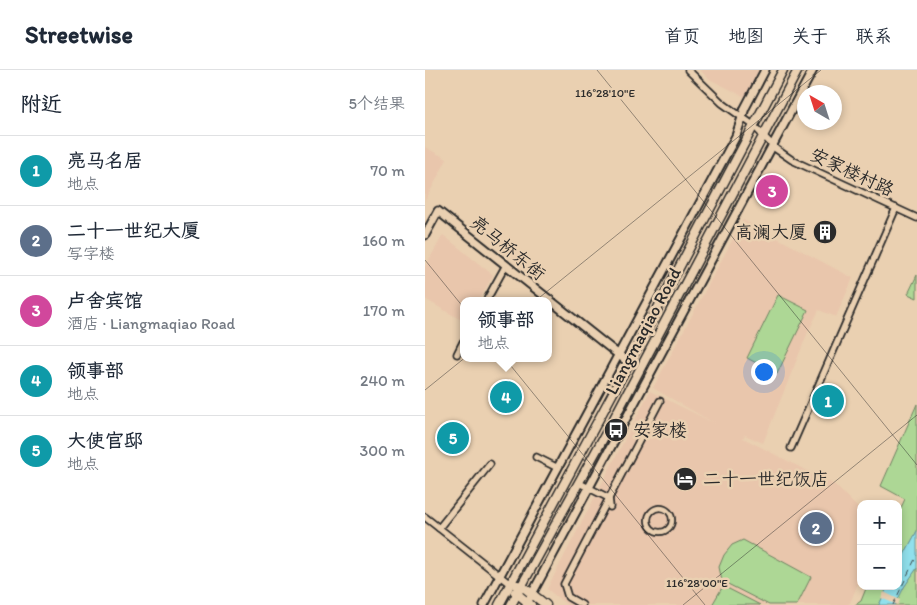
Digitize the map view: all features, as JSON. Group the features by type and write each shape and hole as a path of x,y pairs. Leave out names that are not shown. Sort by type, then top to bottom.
{"main road":[{"name":"Liangmaqiao Road","path":"499,605 783,70"},
{"name":"Liangmaqiao Road","path":"511,605 579,483 798,70"},
{"path":"510,584 522,586 545,605"},
{"path":"510,584 528,604"}],"street":[{"name":"安家楼村路","path":"688,70 722,102 753,125 772,146 792,160 917,218"},
{"path":"484,605 736,136 741,116 765,70"},
{"path":"528,604 588,488 813,70"},
{"path":"791,448 896,208"},
{"name":"亮马桥东街","path":"425,236 438,211 546,297"},
{"path":"488,297 506,265"},
{"name":"亮马桥东街","path":"552,302 629,363"},
{"path":"457,354 460,348"},
{"path":"582,605 568,597 564,584 659,401"},
{"path":"535,457 558,468"},
{"path":"439,528 490,464"},
{"path":"579,483 609,498"},
{"path":"609,498 611,507"},
{"path":"657,508 666,508 670,512 672,518 671,525 665,531 653,531 647,522 651,511 657,508"},
{"path":"425,517 510,584"}],"shaded area":[{"path":"700,70 760,70 745,97 709,79"},
{"path":"425,147 447,159 425,201"},
{"path":"743,220 853,278 836,317 819,310 808,332 763,443 745,435 743,438 835,485 857,507 857,586 850,603 847,605 567,605 547,589 650,391 714,423 653,388"},
{"path":"443,235 493,275 481,297 460,297 460,319 425,299 425,267"}],"green space":[{"path":"917,275 917,298 908,294"},
{"path":"778,295 808,310 777,374 747,358"},
{"path":"917,404 917,531 902,559 902,505 905,499 881,486"},
{"path":"743,540 811,577 797,605 769,605 722,581 719,567 724,555 732,545"},
{"path":"917,568 917,605 895,605 904,587"},
{"path":"723,586 760,605 712,605"},
{"path":"865,590 886,590 879,605 855,605 861,601"}],"water":[{"path":"917,531 917,568 895,605 879,605 886,590 902,590 902,559"}],"pier":[{"path":"884,592 900,600 898,605 881,598"}],"ferry route":[{"path":"893,605 917,555"}],"place":[{"name":"卢舍宾馆","path":"772,191"},
{"name":"高澜大厦","path":"825,232"},
{"name":"领事部","path":"506,397"},
{"name":"亮马名居","path":"828,401"},
{"name":"安家楼","path":"616,430"},
{"name":"大使官邸","path":"453,438"},
{"name":"二十一世纪饭店","path":"685,479"},
{"name":"二十一世纪大厦","path":"816,528"}]}
